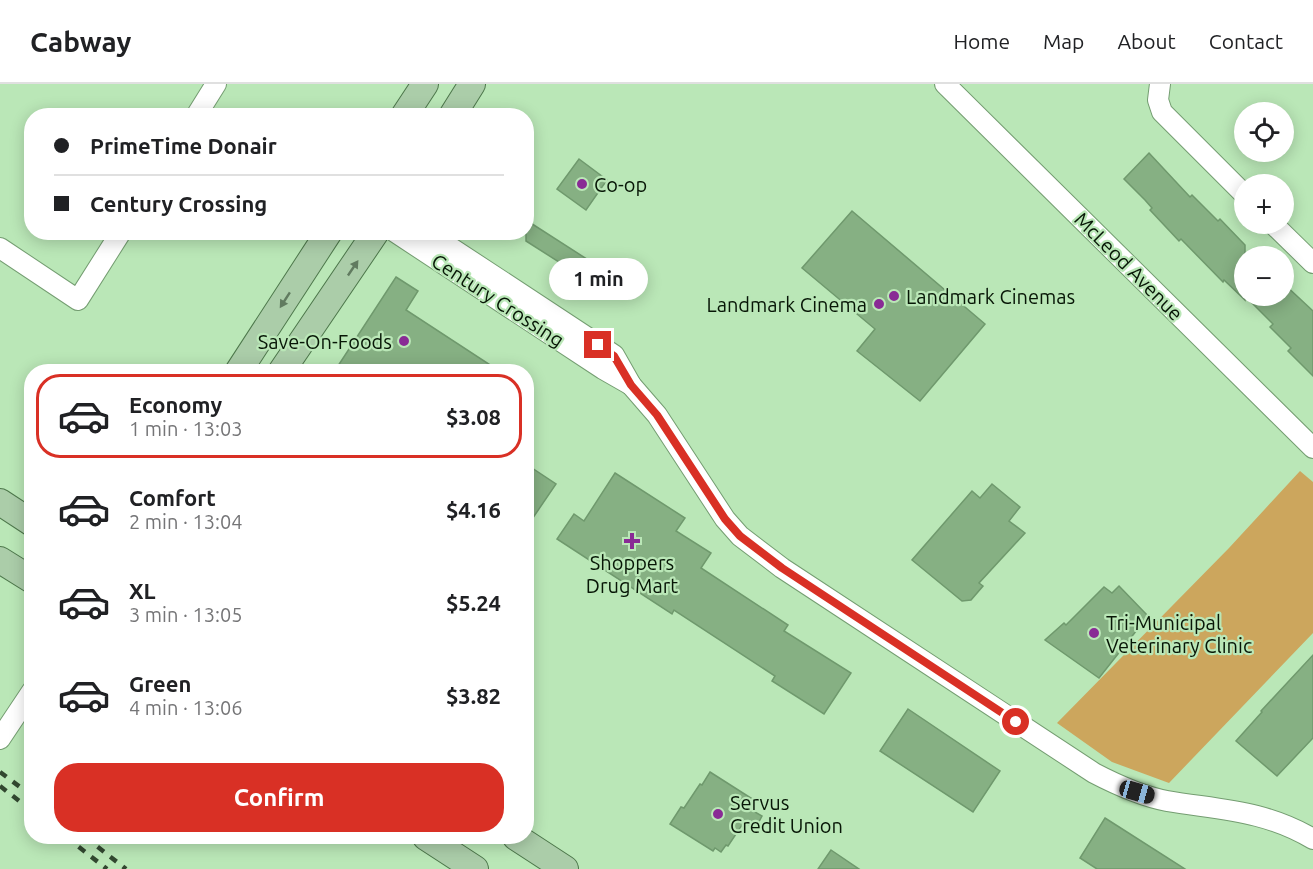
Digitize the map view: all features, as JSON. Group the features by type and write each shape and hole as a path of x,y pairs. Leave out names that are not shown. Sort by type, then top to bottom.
{"main road":[{"path":"409,108 425,84"},
{"path":"457,108 472,84"},
{"path":"243,364 324,240"},
{"path":"286,364 371,240"},
{"path":"0,496 24,499"},
{"path":"0,502 24,518"},
{"path":"0,560 24,575"},
{"path":"437,844 475,869"},
{"path":"527,844 565,869"}],"street":[{"path":"201,108 216,84"},
{"name":"McLeod Avenue","path":"945,84 1313,448"},
{"path":"1160,84 1158,100 1162,112 1234,184"},
{"path":"1284,234 1313,263"},
{"path":"0,248 78,300 116,240"},
{"name":"Century Crossing","path":"407,240 631,385"},
{"name":"Century Crossing","path":"439,240 614,356 631,385 657,415 725,519 740,536 782,568 1114,784 1165,800 1233,809 1300,831 1313,839"},
{"path":"4,731 24,703"},
{"path":"4,731 24,711"}],"shaded area":[{"path":"1300,471 1313,482 1313,633 1169,783 1112,762 1057,723 1229,548"}],"building":[{"path":"1149,153 1190,197 1192,195 1218,221 1220,219 1245,245 1234,246 1234,290 1224,280 1223,282 1181,239 1179,241 1124,179"},
{"name":"Co-op","path":"579,159 607,180 586,210 557,189"},
{"name":"Landmark Cinemas","path":"852,211 985,324 920,401 857,351 875,329 802,268"},
{"name":"Co-op","path":"534,225 593,263 584,278 526,241 534,240"},
{"name":"Save-On-Foods","path":"396,277 418,291 406,310 489,364 339,364"},
{"path":"1294,293 1313,311 1313,376 1288,351 1291,348 1270,327 1273,324 1255,306 1294,306"},
{"path":"534,469 556,484 534,516"},
{"path":"615,473 685,518 676,531 711,553 701,568 788,625 784,631 851,673 824,714 772,681 775,676 674,610 672,614 557,539 574,514 584,521"},
{"path":"992,484 1020,507 1009,521 1025,533 979,583 983,586 971,600 962,601 912,560 972,491 980,498"},
{"name":"Tri-Municipal Veterinary Clinic","path":"1119,586 1148,616 1099,678 1045,640 1064,623 1066,625 1104,587 1112,593"},
{"path":"1313,655 1313,738 1277,776 1236,741"},
{"path":"908,709 1000,771 973,812 880,751"},
{"name":"Servus Credit Union","path":"710,772 754,800 748,808 762,816 755,829 744,822 728,846 726,845 721,852 715,848 713,851 670,824"},
{"path":"1105,818 1185,869 1097,869 1080,858"},
{"path":"831,850 859,869 818,869"}],"railway":[{"path":"0,772 24,790"},
{"path":"0,786 24,805"},
{"path":"75,844 107,869"},
{"path":"94,844 126,869"}],"place":[{"name":"Co-op","path":"582,184"},
{"name":"Landmark Cinemas","path":"894,296"},
{"name":"Landmark Cinema","path":"879,304"},
{"name":"Save-On-Foods","path":"404,341"},
{"name":"Shoppers Drug Mart","path":"632,541"},
{"name":"Tri-Municipal Veterinary Clinic","path":"1094,633"},
{"name":"Servus Credit Union","path":"718,814"}],"route":[{"path":"598,345 614,356 631,385 657,415 725,519 740,536 782,568 1016,722"}]}
